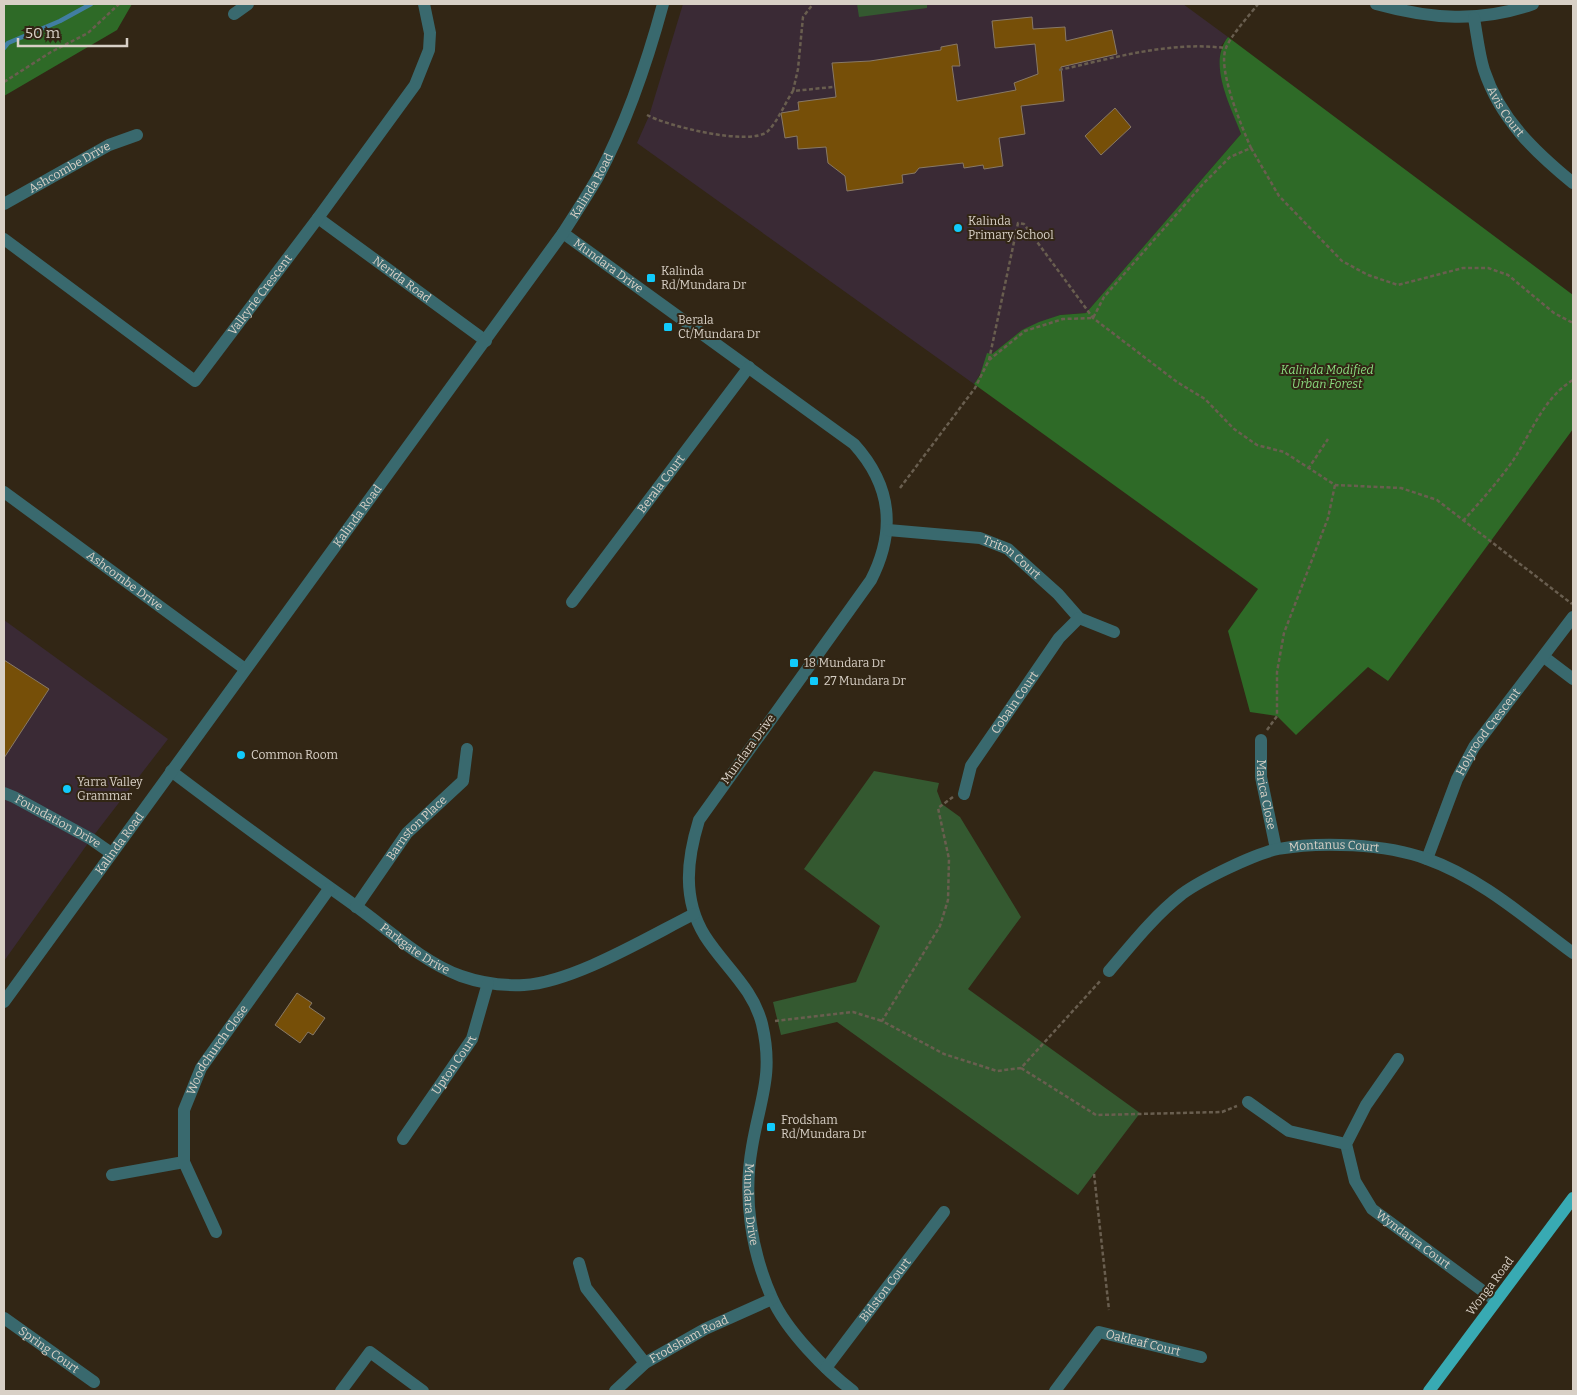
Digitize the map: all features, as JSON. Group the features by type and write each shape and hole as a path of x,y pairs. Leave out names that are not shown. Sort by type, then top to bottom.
{"main road":[{"name":"Wonga Road","path":"1429,1391 1495,1300 1573,1198"}],"street":[{"path":"234,14 248,4"},
{"name":"Valkyrie Crescent","path":"4,239 196,381 318,218 414,85 424,67 429,50 430,33 424,4"},
{"name":"Kalinda Road","path":"4,1002 563,233 598,177 630,107 651,48 663,4"},
{"path":"1376,4 1405,12 1440,18 1474,18 1533,4"},
{"name":"Avis Court","path":"1474,18 1484,70 1501,108 1536,152 1573,183"},
{"name":"Ashcombe Drive","path":"4,204 109,145 138,136"},
{"name":"Nerida Road","path":"318,218 486,341"},
{"name":"Mundara Drive","path":"563,233 837,430 867,458 880,484 886,506 888,530 882,559 871,580 699,820 691,845 688,868 689,892 694,914 705,936 745,987 762,1023 767,1070 766,1089 752,1146 748,1204 758,1257 772,1299 792,1330 826,1368 853,1391"},
{"name":"Berala Court","path":"572,602 749,366"},
{"name":"Ashcombe Drive","path":"4,492 246,669"},
{"name":"Triton Court","path":"888,530 980,538 1008,549 1058,594 1079,618 1114,632"},
{"name":"Holyrood Crescent","path":"1427,859 1456,780 1474,747 1573,617"},
{"name":"Cobain Court","path":"964,794 971,766 1059,638 1079,618"},
{"path":"1544,657 1573,679"},
{"name":"Marica Close","path":"1261,740 1261,777 1276,850"},
{"name":"Barnston Place","path":"356,907 407,833 463,781 467,749"},
{"name":"Parkgate Drive","path":"171,771 330,889 438,966 461,976 488,983 526,985 564,976 587,967 694,914"},
{"name":"Foundation Drive","path":"4,793 91,839 111,853"},
{"name":"Montanus Court","path":"1110,971 1138,936 1182,894 1205,879 1276,850 1316,846 1376,848 1427,859 1489,892 1573,953"},
{"name":"Woodchurch Close","path":"216,1232 184,1162 184,1110 201,1068 330,889"},
{"name":"Upton Court","path":"403,1139 472,1039 488,983"},
{"path":"1248,1102 1289,1131 1346,1144 1366,1105 1398,1059"},
{"name":"Wyndarra Court","path":"1346,1144 1355,1181 1372,1209 1495,1300"},
{"path":"112,1175 184,1162"},
{"name":"Bidston Court","path":"826,1368 944,1212"},
{"path":"579,1263 586,1288 645,1363"},
{"name":"Frodsham Road","path":"615,1391 645,1363 705,1330 772,1299"},
{"name":"Spring Court","path":"4,1318 94,1382"},
{"name":"Oakleaf Court","path":"1055,1391 1100,1332 1201,1357"},
{"path":"341,1391 370,1352 424,1391"}],"path":[{"path":"4,82 51,52 88,33 118,4"},
{"path":"647,115 668,124 702,132 756,136 768,131 793,90 798,69 803,17 813,4"},
{"path":"1258,4 1225,48 1226,79 1235,109 1251,148 1279,196 1342,261 1368,275 1398,285 1463,268 1488,268 1508,275 1554,312 1573,323"},
{"path":"1059,70 1162,48 1187,46 1225,48"},
{"path":"793,90 833,87"},
{"path":"1093,318 1104,297 1203,184 1230,157 1251,148"},
{"path":"900,488 976,388 988,360 1018,223 1024,224 1093,318 1177,382 1205,399 1234,429 1257,445 1284,452 1335,485 1401,488 1437,500 1573,605"},
{"path":"988,360 1026,331 1063,319 1093,318"},
{"path":"1463,521 1497,483 1529,437 1546,405 1561,387 1573,380"},
{"path":"1308,469 1328,439"},
{"path":"1261,740 1277,716 1277,672 1284,633 1328,518 1335,485"},
{"path":"882,1021 940,926 948,900 949,859 938,808 948,799 964,794"},
{"path":"1021,1068 1110,971"},
{"path":"762,1023 853,1012 882,1021 944,1054 997,1071 1021,1068 1096,1115 1222,1112 1248,1102"},
{"path":"1094,1174 1109,1310"}],"shaded area":[{"name":"Kalinda Primary School","path":"683,4 1183,4 1228,37 1221,46 1220,60 1223,84 1241,134 1086,313 1060,315 1022,330 992,354 974,384 637,143 649,116"},
{"name":"Yarra Valley Grammar","path":"4,620 168,739 91,839 4,961"}],"green space":[{"path":"4,4 132,4 117,30 4,96"},
{"path":"857,4 927,4 927,8 859,17"},
{"name":"Kalinda Modified Urban Forest","path":"1228,37 1573,295 1573,429 1388,681 1368,667 1296,735 1277,716 1250,712 1228,631 1258,589 974,384 980,375 987,353 992,354 1022,330 1060,315 1086,313 1241,134 1227,98 1220,72 1222,48"},
{"path":"874,771 939,783 937,791 942,804 960,817 1021,917 968,989 1140,1113 1078,1195 837,1022 781,1035 773,1002 856,982 880,926 804,869"}],"building":[{"path":"1032,17 1033,29 1065,27 1066,41 1112,30 1117,54 1061,67 1064,101 1021,106 1025,134 999,138 1003,166 984,169 983,165 964,168 963,163 919,168 915,173 902,175 903,183 847,191 845,176 828,163 826,147 798,149 797,136 785,138 781,113 799,110 798,102 836,97 832,63 870,61 941,50 941,47 957,44 960,66 952,66 957,101 1016,90 1014,83 1038,74 1035,44 995,48 992,21"},
{"path":"1115,108 1131,127 1101,155 1085,136"},
{"path":"4,660 49,689 4,758"},
{"path":"297,993 312,1003 309,1007 325,1018 313,1035 308,1032 300,1043 275,1025"}],"waterway":[{"path":"4,48 8,43 60,21 91,4"}],"place":[{"name":"Kalinda Primary School","path":"958,228"},
{"name":"Kalinda Rd/Mundara Dr","path":"651,278"},
{"name":"Berala Ct/Mundara Dr","path":"668,327"},
{"name":"18 Mundara Dr","path":"794,663"},
{"name":"27 Mundara Dr","path":"814,681"},
{"name":"Common Room","path":"241,755"},
{"name":"Yarra Valley Grammar","path":"67,789"},
{"name":"Frodsham Rd/Mundara Dr","path":"771,1127"}]}
